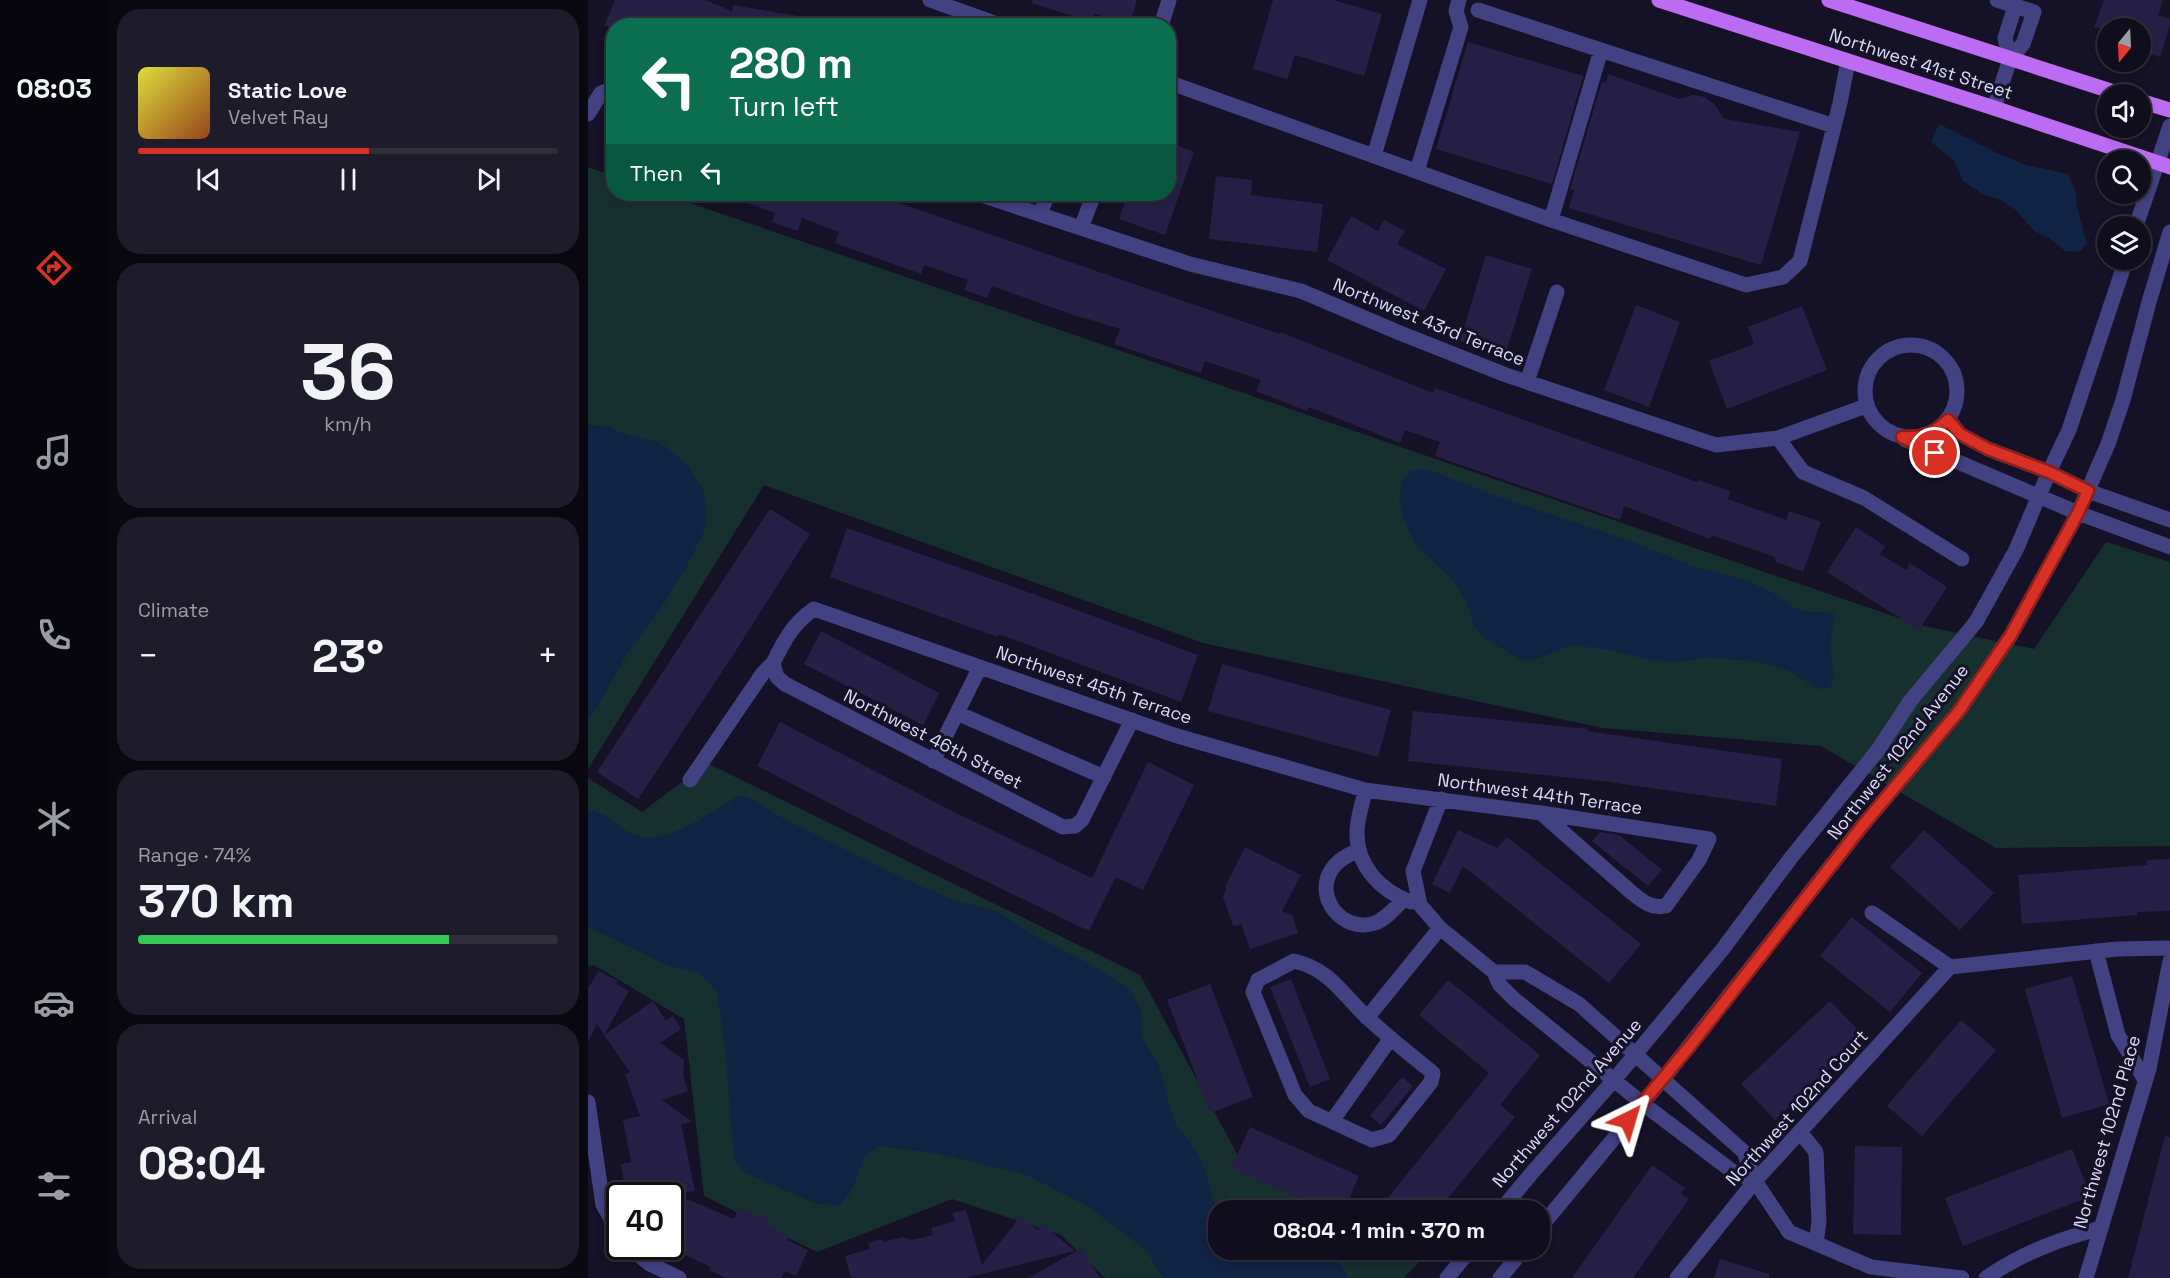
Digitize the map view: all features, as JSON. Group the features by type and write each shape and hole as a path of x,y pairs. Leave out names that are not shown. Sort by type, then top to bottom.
{"main road":[{"name":"Northwest 41st Street","path":"1659,0 2163,165"},
{"name":"Northwest 41st Street","path":"1829,0 2097,87"},
{"path":"2151,105 2170,111"}],"street":[{"path":"930,0 981,18"},
{"path":"1163,18 1169,0"},
{"path":"1374,156 1420,0"},
{"path":"1417,171 1461,27 1456,10 1458,0"},
{"path":"1994,108 2010,59 2023,44 2034,12 1997,0"},
{"path":"1461,27 1476,17 1479,5 1601,50 1834,126"},
{"path":"2010,59 2005,38 2016,6"},
{"path":"1551,220 1601,50"},
{"path":"1176,85 1551,220 1746,285 1783,277 1800,261 1840,103 1848,61"},
{"path":"588,114 601,93 606,91"},
{"path":"2140,216 2163,165 2170,126"},
{"name":"Northwest 43rd Terrace","path":"1000,201 1190,264 1301,291 1400,333 1527,382 1716,445 1778,438 1866,406"},
{"path":"1040,214 1045,201"},
{"path":"1081,228 1091,201"},
{"name":"Northwest 102nd Avenue","path":"1550,1216 1663,1079 1863,825 1959,711 2011,635 2078,513 2108,444 2123,400 2170,232"},
{"name":"Northwest 102nd Avenue","path":"1509,1200 1614,1080 1722,950 1790,859 1878,750 1911,700 1976,622 2016,550 2069,430 2124,270"},
{"path":"1527,382 1557,292"},
{"path":"1902,437 1919,438 1936,432 1948,420 1959,395 1953,368 1933,349 1905,344 1880,356 1865,379 1866,406 1880,426 1902,437 1975,470 2078,513 2170,547"},
{"path":"1948,420 1960,434 1983,446 2049,472 2088,491 2170,520"},
{"path":"1778,438 1803,472 1864,498 1962,559"},
{"path":"1975,470 1983,446"},
{"name":"Northwest 45th Terrace","path":"775,670 786,636 800,618 814,609 1174,735 1365,790"},
{"path":"933,761 980,667"},
{"path":"690,780 762,673 775,670"},
{"name":"Northwest 46th Street","path":"775,670 785,684 822,705 1064,827 1075,826 1082,820 1104,777"},
{"path":"957,713 1104,777 1132,720"},
{"path":"1365,790 1357,830 1358,850 1364,867 1373,878 1387,890 1420,905 1440,928 1494,972 1500,985 1514,999 1642,1103 1732,1171 1755,1181"},
{"name":"Northwest 44th Terrace","path":"1365,790 1441,799 1541,813 1709,838 1699,860 1666,906 1656,908 1630,892 1541,813"},
{"path":"1420,905 1413,871 1441,799"},
{"path":"1358,850 1339,861 1331,870 1326,882 1326,895 1331,907 1339,916 1350,923 1362,925 1375,923 1386,917 1404,899"},
{"path":"1872,913 1950,967 2118,949 2170,948"},
{"path":"1367,1018 1440,928"},
{"path":"2097,951 2118,1035 2145,1080"},
{"path":"1294,961 1310,965 1326,975 1367,1018 1391,1038 1433,1073 1431,1082 1389,1135 1372,1140 1309,1111 1295,1095 1253,992 1258,980 1294,961"},
{"name":"Northwest 102nd Place","path":"2086,1278 2145,1080 2170,961"},
{"name":"Northwest 102nd Court","path":"1677,1278 1755,1181 1950,967"},
{"path":"1494,972 1524,972 1579,1004 1744,1152 1755,1181 1789,1232 1871,1267 1962,1278"},
{"path":"1332,1121 1391,1038"},
{"path":"588,1102 603,1205 606,1210"},
{"path":"1800,1132 1816,1152 1819,1222 1816,1243"},
{"path":"1986,1278 2009,1262 2061,1239 2101,1228"},
{"path":"645,1260 680,1278"},
{"path":"1447,1278 1462,1260"},
{"path":"1500,1278 1515,1260"}],"green space":[{"path":"588,167 606,173 606,201 684,201 1919,625 2034,649 2106,542 2170,562 2170,846 1996,848 1821,746 1603,728 1203,643 764,485 588,769"},
{"path":"707,763 1140,975 1247,1172 1321,1200 1208,1200 1208,1260 1421,1260 1404,1278 1105,1278 1061,1235 952,1199 817,1252 704,1196 684,1019 594,965 588,966 588,778 642,812"}],"water":[{"path":"1939,124 2026,165 2068,174 2076,193 2077,207 2087,244 2079,252 2065,251 2049,238 2034,231 2016,210 2001,200 1982,194 1963,181 1954,161 1931,142"},
{"path":"588,425 610,427 623,434 658,442 686,463 705,494 706,528 688,564 660,609 625,657 595,711 588,719"},
{"path":"1424,468 1496,496 1633,542 1692,566 1748,581 1806,612 1828,612 1835,616 1830,642 1834,679 1830,688 1819,689 1788,670 1755,661 1710,658 1672,662 1655,661 1604,649 1571,645 1531,661 1520,660 1483,637 1474,625 1466,601 1453,580 1415,544 1404,520 1399,499 1402,481 1409,472"},
{"path":"737,796 749,797 784,819 900,877 953,900 996,911 1040,939 1090,964 1129,989 1141,1010 1142,1037 1158,1064 1175,1123 1195,1149 1207,1176 1213,1200 1208,1200 1208,1260 1339,1260 1348,1278 1163,1278 1146,1250 1089,1207 1024,1174 934,1153 879,1146 865,1156 854,1186 840,1205 817,1204 744,1172 734,1159 725,1046 717,992 699,973 667,965 588,927 588,809 606,816 633,834 650,837 676,831"}],"building":[{"path":"615,0 705,0 732,11 733,5 804,17 804,18 607,18"},
{"path":"1033,0 1137,0 1132,18 1109,18 1095,14 1094,18 1079,18 1032,3"},
{"path":"1273,0 1333,0 1382,14 1364,76 1295,55 1287,79 1253,69"},
{"path":"2104,0 2163,0 2158,15 2170,19 2170,25 2160,57 2151,54 2151,18 2098,18"},
{"path":"1468,42 1583,76 1552,184 1436,149"},
{"path":"1608,74 1679,99 1693,95 1705,97 1715,105 1724,119 1800,132 1761,265 1569,208 1574,190 1570,189 1602,82 1606,83"},
{"path":"1176,145 1194,152 1165,235 1119,219 1125,201 1176,201"},
{"path":"1216,176 1252,180 1251,195 1323,204 1317,252 1209,239"},
{"path":"741,201 893,201 1279,334 1280,332 1433,393 1435,388 1697,482 1698,480 1730,491 1728,499 1786,520 1789,511 1821,522 1803,572 1776,562 1775,557 1711,535 1710,539 1624,506 1620,520 1435,456 1440,442 1405,430 1400,443 1309,407 1307,411 1256,391 1261,380 1205,361 1201,373 1114,344 1120,329 992,286 987,298 964,290 968,280 924,265 921,274 835,243 839,232 802,218 798,231 772,222 775,213"},
{"path":"1351,216 1378,231 1384,220 1405,231 1397,244 1446,269 1424,311 1327,260"},
{"path":"1486,255 1532,269 1505,355 1460,341"},
{"path":"1636,305 1680,322 1649,407 1604,390"},
{"path":"1802,306 1827,370 1727,409 1709,361 1754,344 1748,327"},
{"path":"770,509 810,534 638,799 597,772"},
{"path":"1856,527 1885,546 1880,554 1906,570 1910,563 1947,587 1919,630 1827,572"},
{"path":"847,528 1198,655 1181,702 999,634 998,637 830,577"},
{"path":"821,631 939,693 923,725 804,664"},
{"path":"1222,664 1391,710 1378,757 1208,711"},
{"path":"1413,711 1588,729 1587,731 1782,759 1776,806 1602,781 1408,761"},
{"path":"780,722 954,812 1092,878 1148,762 1194,785 1143,890 1116,877 1089,931 913,846 757,766"},
{"path":"1458,830 1497,848 1507,837 1641,944 1609,983 1463,866 1450,893 1432,884"},
{"path":"1924,830 1994,893 1960,930 1890,867"},
{"path":"1600,832 1619,835 1662,870 1648,886 1592,841"},
{"path":"1245,847 1301,875 1282,911 1292,915 1298,933 1250,949 1241,924 1233,926 1223,897 1227,888 1225,887"},
{"path":"2170,859 2170,911 2137,912 2137,915 2022,924 2018,875 2147,865 2147,860"},
{"path":"1852,917 1922,973 1890,1012 1820,956"},
{"path":"599,971 618,981 616,984 629,991 604,1035 597,1024 588,1041 588,988"},
{"path":"2072,976 2109,1104 2062,1118 2025,989"},
{"path":"1291,979 1330,1079 1310,1087 1270,987"},
{"path":"1448,980 1540,1055 1500,1105 1515,1117 1446,1200 1386,1200 1489,1073 1419,1015"},
{"path":"1210,984 1253,1097 1210,1113 1167,1000"},
{"path":"653,1001 666,1021 673,1016 681,1029 660,1043 684,1060 683,1076 688,1091 662,1100 692,1122 681,1124 695,1191 684,1193 684,1182 624,1182 621,1164 631,1162 623,1120 640,1116 625,1074 630,1072 604,1035"},
{"path":"1830,1001 1864,1036 1775,1120 1741,1084"},
{"path":"1961,1020 1996,1050 1922,1136 1887,1106"},
{"path":"1402,1077 1413,1086 1381,1125 1370,1116"},
{"path":"1250,1127 1359,1176 1348,1200 1302,1200 1231,1168"},
{"path":"2165,1136 2170,1137 2170,1278 2128,1278"},
{"path":"1855,1146 1902,1147 1901,1235 1853,1234"},
{"path":"2072,1149 2091,1196 1963,1246 1945,1198"},
{"path":"1652,1165 1685,1188 1681,1194 1689,1199 1633,1278 1572,1278"},
{"path":"687,1199 734,1219 739,1208 771,1220 768,1226 789,1236 787,1240 808,1250 796,1276 785,1271 781,1278 726,1278 709,1270 711,1267 684,1254 687,1245 684,1244 686,1234 684,1233 684,1207"},
{"path":"966,1210 982,1265 1021,1216 1038,1230 1042,1224 1075,1251 966,1278 851,1278 845,1256 870,1249 868,1243 882,1239 883,1242 903,1237 912,1240 933,1235 931,1228 955,1221 952,1213"},
{"path":"1082,1248 1100,1278 1028,1278"},
{"path":"1720,1259 1769,1274 1769,1278 1714,1278"}],"route":[{"path":"1628,1120 1690,1046 1863,825 1917,764 1959,711 2011,635 2088,491 2049,472 1988,449 1960,434 1948,420 1936,432 1919,438 1902,437 1935,453"}]}
